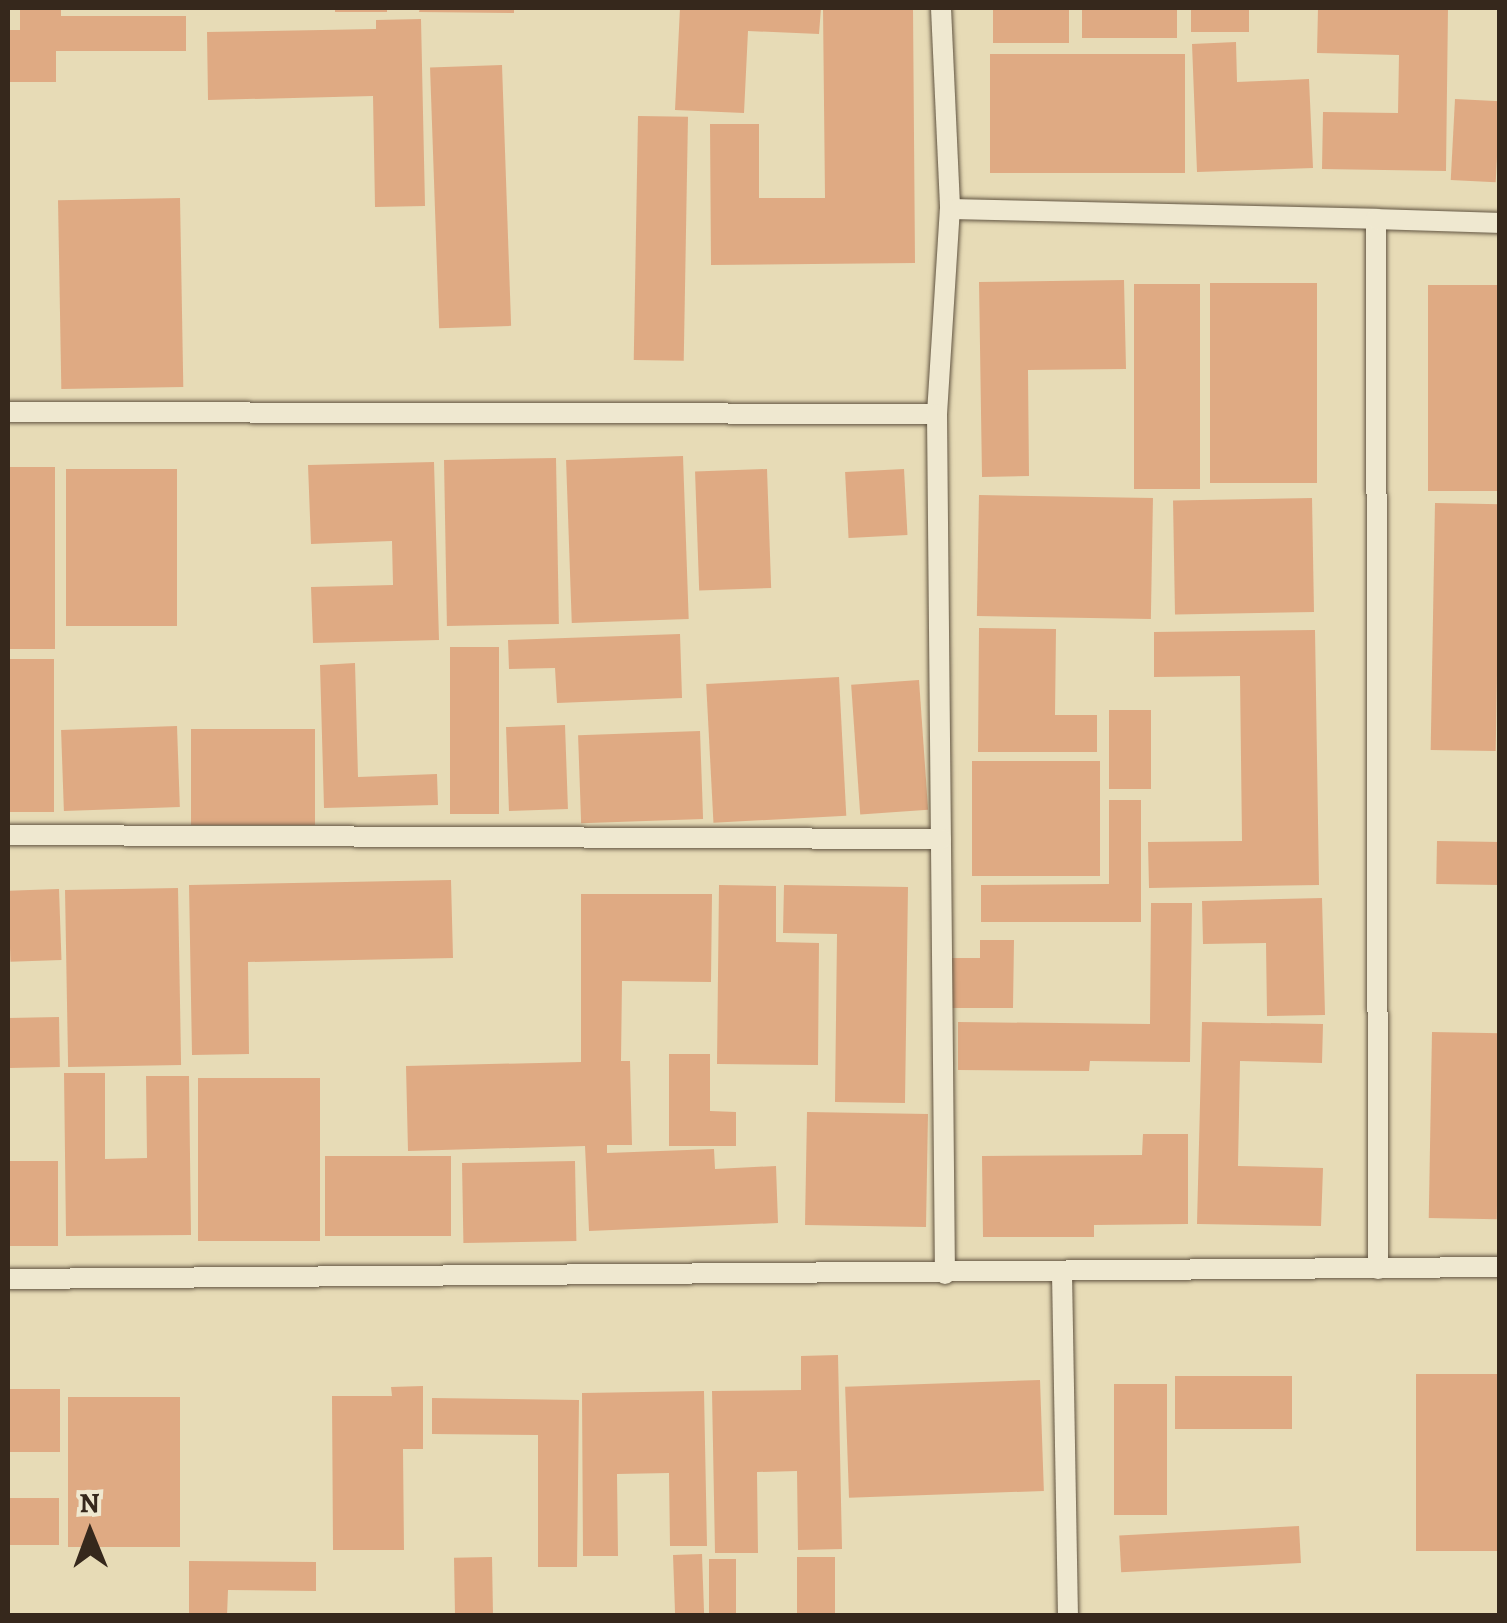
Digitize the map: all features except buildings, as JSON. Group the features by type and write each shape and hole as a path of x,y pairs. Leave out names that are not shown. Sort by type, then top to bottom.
{"lane":[{"path":"942,8 950,209 937,414 945,1274"},
{"path":"950,209 1500,222"},
{"path":"1376,218 1378,1269"},
{"path":"8,412 937,414"},
{"path":"8,834 942,839"},
{"path":"8,1279 945,1274 1500,1266"},
{"path":"1062,1272 1068,1616"}]}
